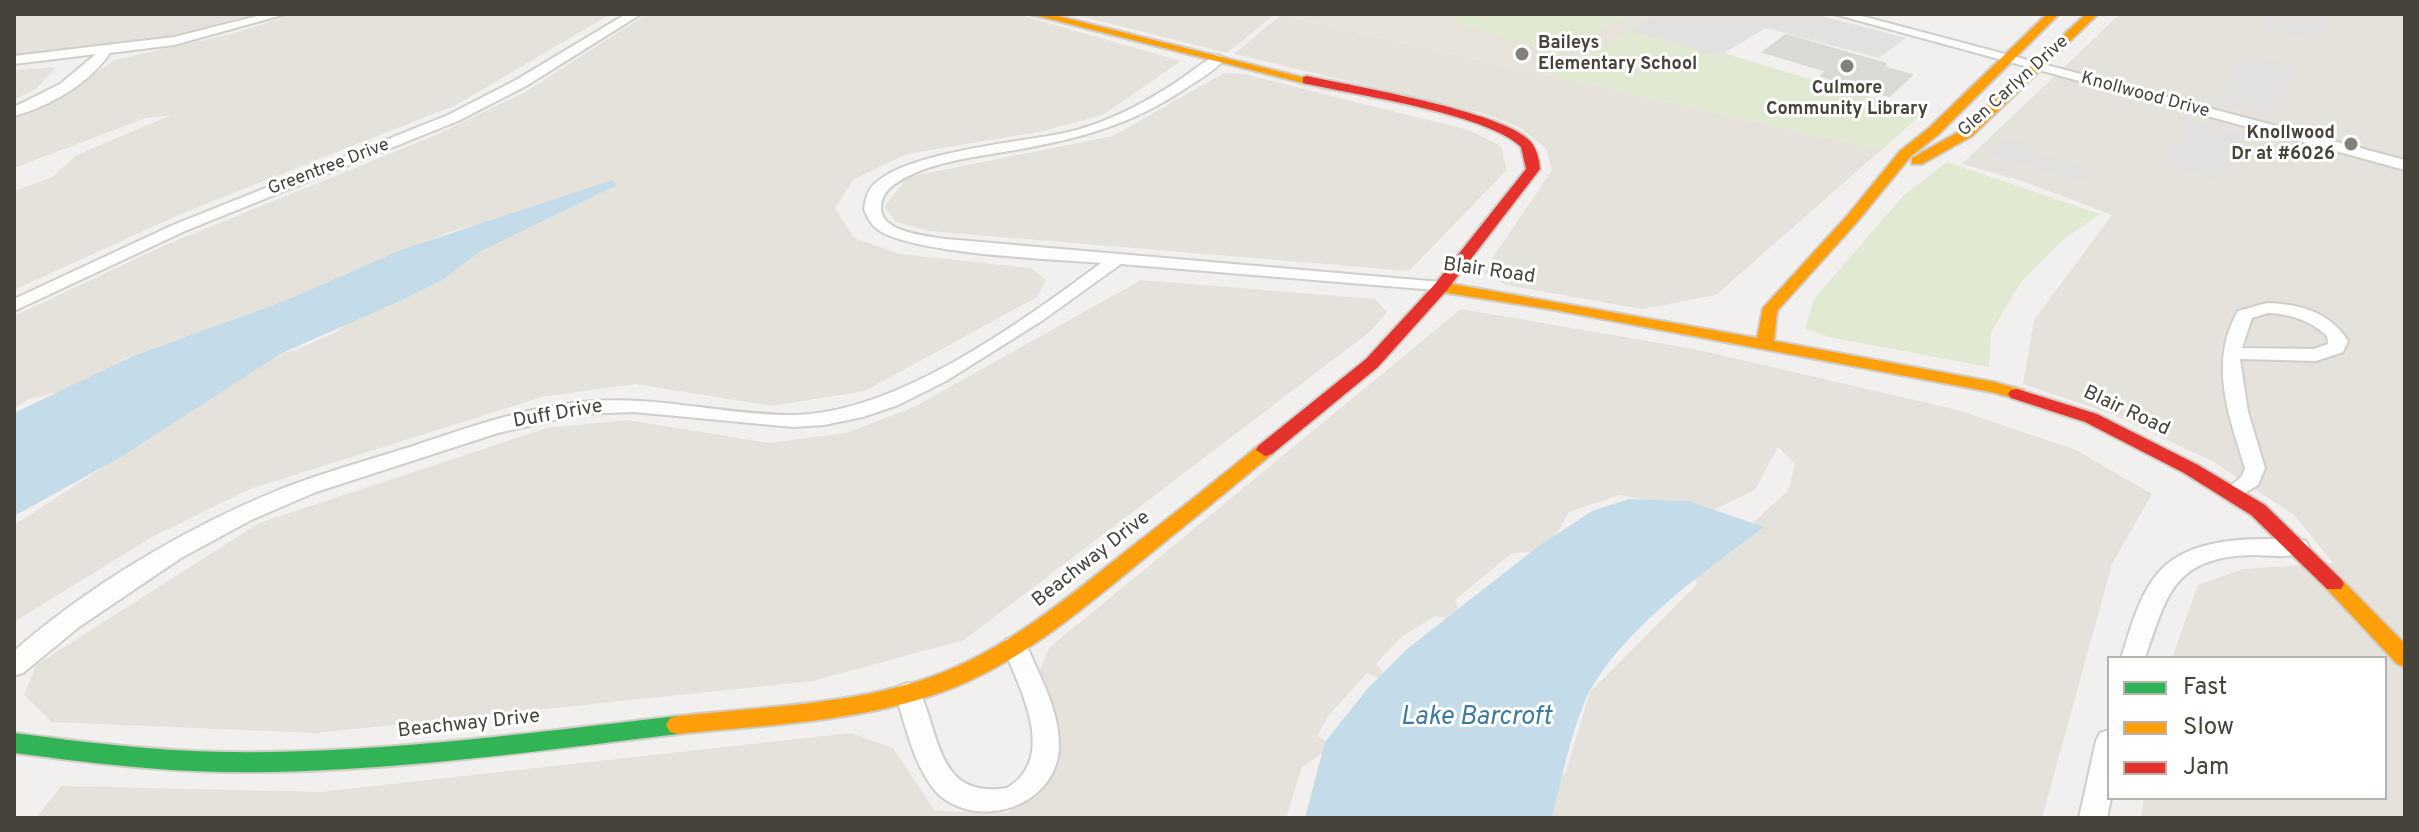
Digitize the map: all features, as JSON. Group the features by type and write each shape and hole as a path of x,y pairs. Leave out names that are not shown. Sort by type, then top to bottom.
{"street":[{"path":"14,60 201,35 280,14"},
{"name":"Greentree Drive","path":"14,306 179,228 410,137 488,102 635,14"},
{"name":"Beachway Drive","path":"14,743 137,758 227,762 373,757 863,703 908,693 971,670 1015,646 1089,593 1372,363 1441,287 1533,169 1534,160 1526,143 1490,124 1036,14"},
{"name":"Knollwood Drive","path":"1840,14 2405,165"},
{"name":"Glen Carlyn Drive","path":"1765,344 1769,311 1905,154 1934,131 2053,14"},
{"name":"Glen Carlyn Drive","path":"1888,175 1967,133 2092,14"},
{"path":"14,112 83,73 99,60 105,50"},
{"name":"Blair Road","path":"1218,59 1149,106 1108,125 1062,138 933,162 897,176 884,185 872,202 876,218 886,227 919,240 1441,287 1994,387 2047,401 2123,432 2233,493 2274,523 2405,658"},
{"name":"Duff Drive","path":"14,666 69,622 177,551 253,509 295,492 451,441 569,409 625,405 660,407 758,421 793,422 854,414 911,393 1023,325 1117,259"},
{"path":"2231,353 2316,355 2331,351 2339,341 2328,326 2279,308 2244,315 2231,353 2230,367 2238,412 2255,468 2251,480 2233,493"},
{"path":"2134,656 2163,581 2177,568 2203,555 2231,549 2298,547"},
{"path":"908,693 937,771 948,787 964,798 981,802 1006,800 1020,795 1032,786 1042,770 1048,748 1046,728 1015,646"},
{"path":"2093,818 2107,751"}],"shaded area":[{"path":"14,14 255,14 166,37 14,55"},
{"path":"294,14 611,14 456,105 183,213 14,290 14,191 51,178 77,155 171,115 146,118 14,168 14,118 57,100 114,60 231,34"},
{"path":"647,14 1017,14 1181,61 1103,115 1043,131 907,154 854,179 835,208 854,238 900,254 1031,268 1046,280 1037,297 865,391 772,406 635,384 542,397 250,489 152,537 14,622 14,525 196,407 254,357 293,351 337,332 363,307 543,208 446,233 321,289 124,359 84,386 29,399 14,408 14,316 163,246 436,135 525,92"},
{"path":"1072,14 1275,14 1227,53"},
{"name":"Baileys Elementary School","path":"1277,14 1658,14 1552,76"},
{"path":"1658,14 1814,14 1906,38 1879,58 1766,28 1719,56 1630,31"},
{"path":"2120,14 2405,14 2405,818 2141,818 2144,800 2387,800 2387,656 2173,656 2198,585 2243,569 2333,563 2294,515 2214,462 2112,414 2023,384 2034,320 2112,215 2022,181 1962,164"},
{"path":"2275,14 2333,14 2314,40 2265,30"},
{"path":"1281,15 1881,150 1716,295 1642,309 1506,285 1483,272 1552,170 1546,148 1519,127 1482,113 1234,54"},
{"path":"2248,55 2299,67 2266,116 2212,102"},
{"path":"56,67 36,89 14,100 14,70"},
{"path":"1224,73 1243,74 1469,130 1501,146 1507,170 1409,271 929,231 896,222 884,207 908,177 1113,136"},
{"path":"2192,120 2246,135 2218,180 2161,164"},
{"path":"2007,137 2037,146 2033,151 2094,169 2083,182 1991,155"},
{"path":"1141,280 1375,299 1387,312 1371,331 964,640 813,681 316,733 52,722 24,695 36,665 259,523 547,428 627,420 769,443 846,433 914,407"},
{"path":"1461,309 1694,349 1958,410 2076,450 2152,494 2112,564 2042,818 1527,818 1525,813 1566,771 1590,692 1697,584 1683,558 1711,560 1788,491 1795,464 1778,447 1755,490 1691,521 1683,507 1621,495 1569,512 1548,551 1512,553 1455,600 1463,622 1435,616 1400,638 1376,664 1392,684 1367,673 1329,715 1317,736 1334,745 1302,767 1286,818 36,818 61,786 320,792 851,733 893,748 935,811 1008,813 1056,752 1034,684 1049,648"}],"green space":[{"path":"1463,14 1629,14 1559,55 1450,21"},
{"path":"1656,14 1764,14 1710,49 1923,113 1881,150 1552,76"},
{"path":"1947,162 2100,214 2064,239 2021,282 1991,332 1989,367 1829,337 1805,328 1814,299 1903,196"}],"water":[{"path":"612,180 617,185 481,251 442,280 280,354 121,457 14,516 14,413 133,356 287,300 401,250"},
{"name":"Lake Barcroft","path":"1629,499 1688,501 1764,527 1662,607 1615,655 1596,681 1574,733 1552,818 1305,818 1325,742 1368,688 1407,649 1536,548 1592,511"}],"building":[{"name":"Culmore Community Library","path":"1786,35 1886,64 1883,67 1912,75 1889,96 1821,76 1827,71 1763,52"}],"traffic: fast":[{"path":"14,743 172,760 282,762 452,751 678,725"}],"traffic: slow":[{"path":"1036,14 1307,80"},
{"path":"1765,344 1769,311 1784,292 1852,219 1905,154 1934,131 2053,14"},
{"path":"1917,161 1967,133 2092,14"},
{"path":"1441,287 1555,305 1994,387 2017,394"},
{"path":"678,725 872,701 935,685 962,674 1039,630 1265,450"},
{"path":"2334,584 2405,658"}],"traffic: jam":[{"path":"1265,450 1372,363 1441,287 1533,169 1528,147 1507,131 1454,113 1307,80"},
{"path":"2017,394 2091,418 2191,469 2258,510 2334,584"}],"place":[{"name":"Baileys Elementary School","path":"1522,54"},
{"name":"Culmore Community Library","path":"1847,66"},
{"name":"Knollwood Dr at #6026","path":"2351,144"}]}
